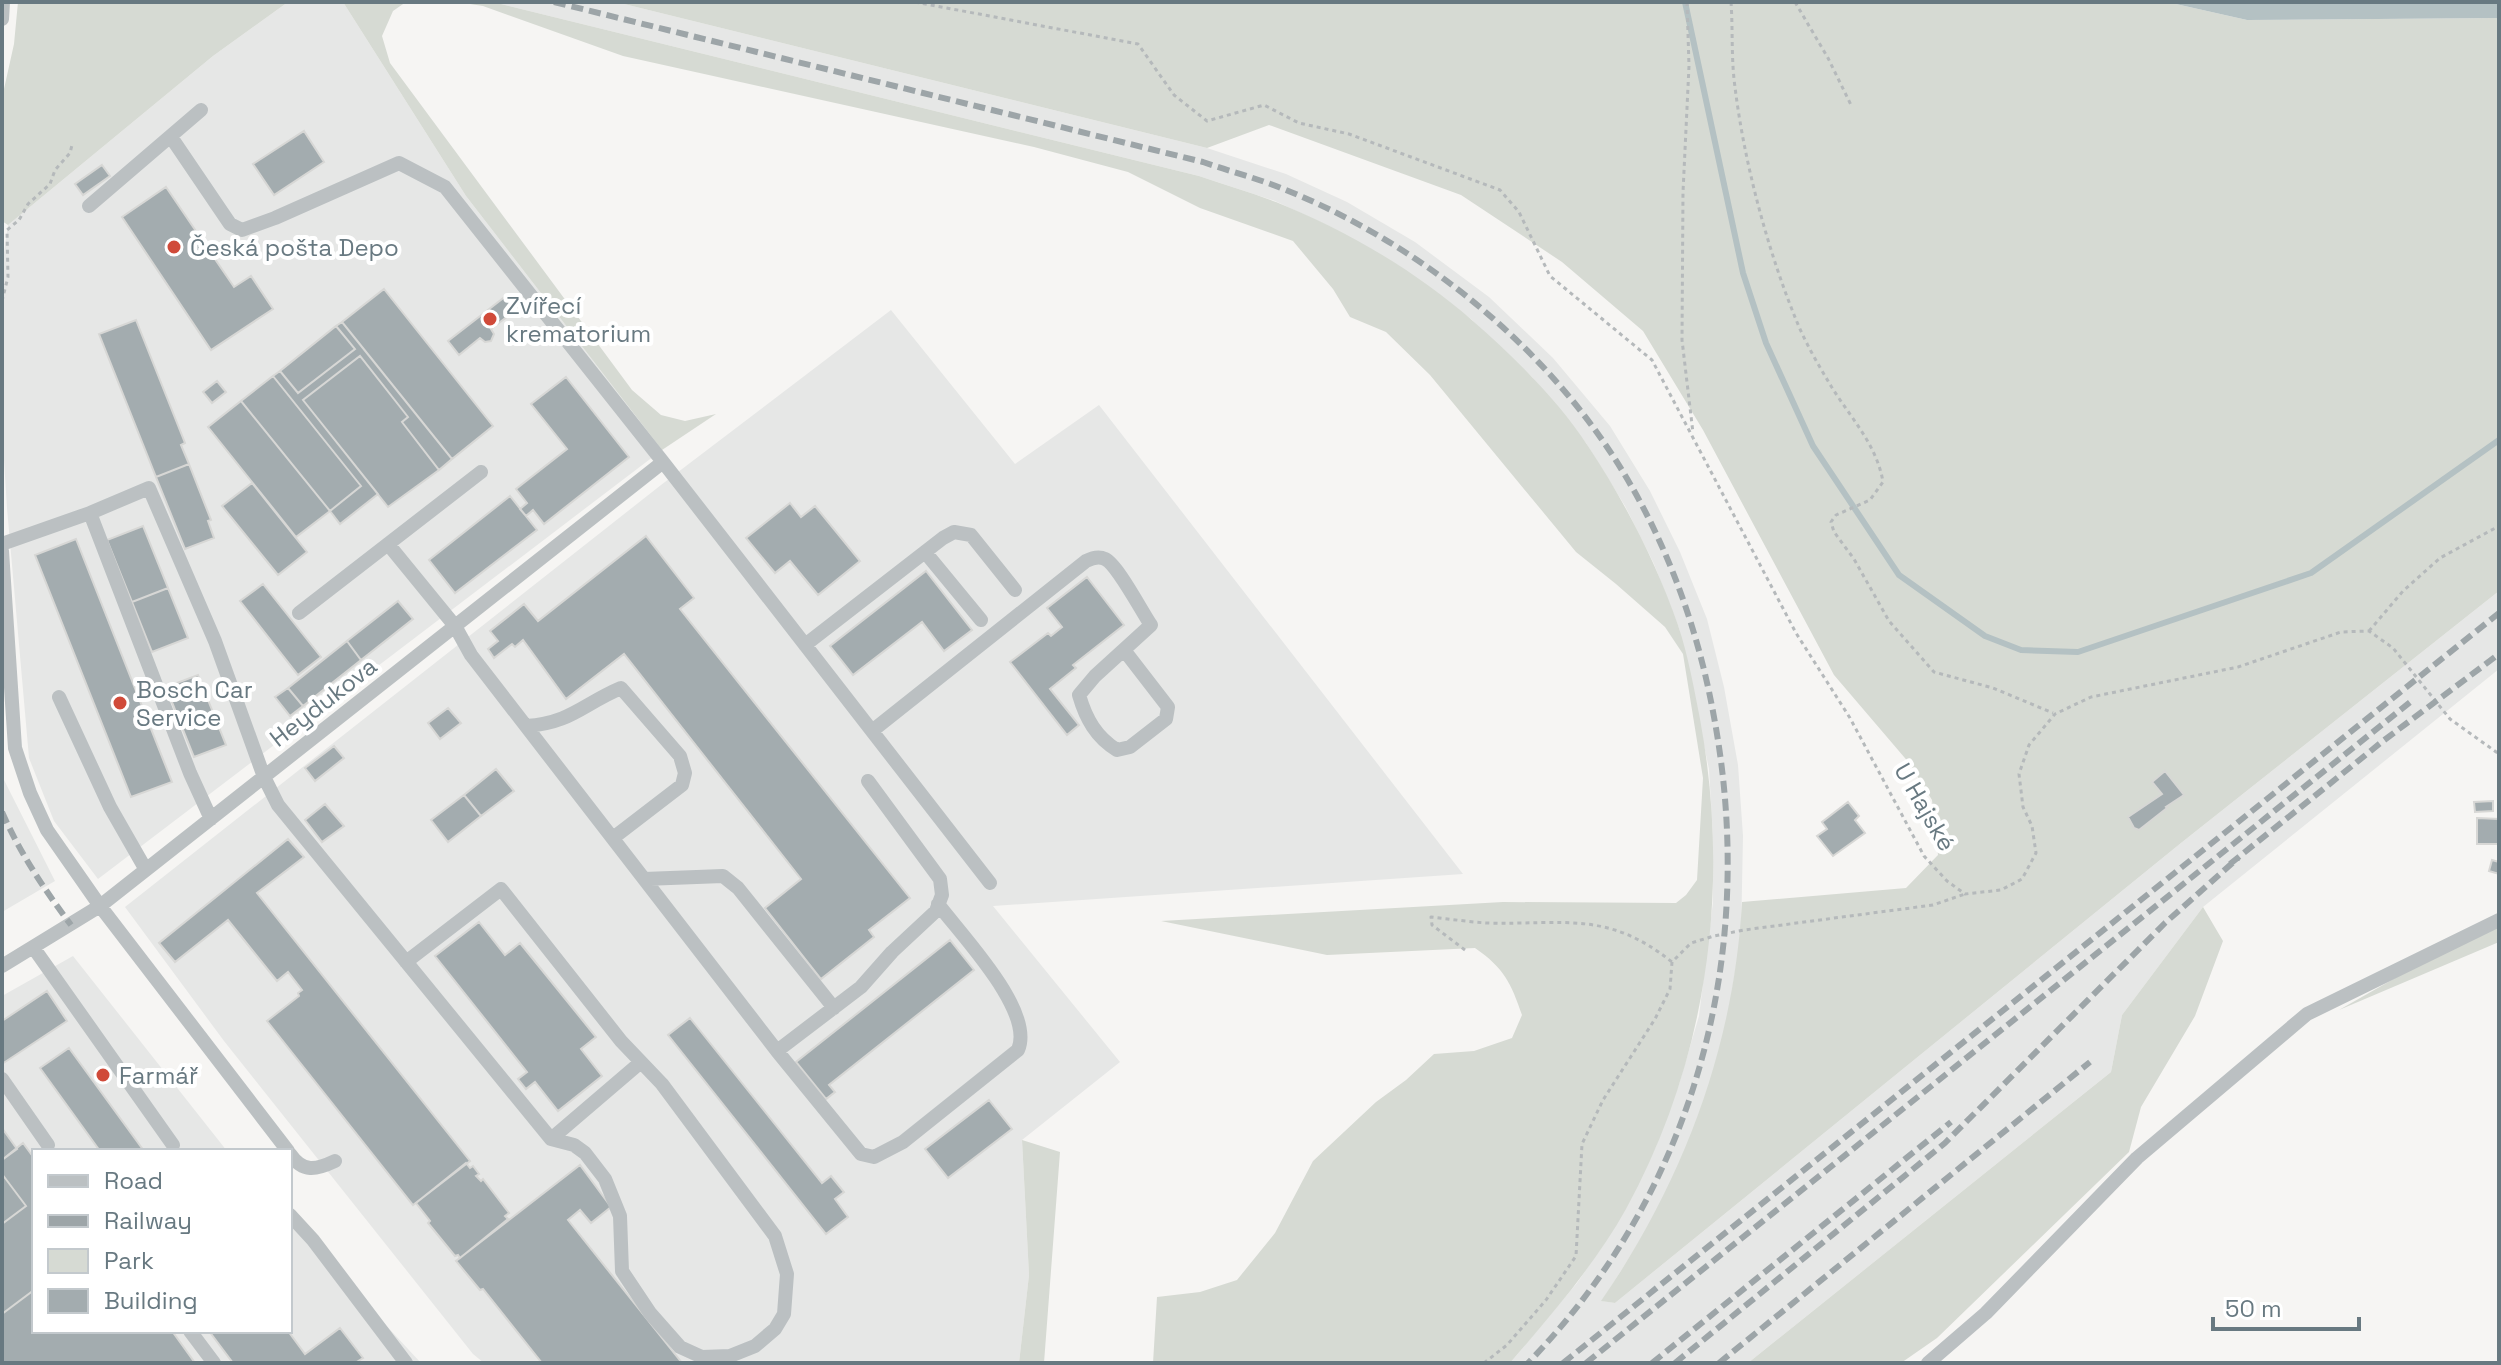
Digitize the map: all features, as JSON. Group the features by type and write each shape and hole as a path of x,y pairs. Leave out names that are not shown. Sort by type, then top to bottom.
{"street":[{"path":"2,19 3,2"},
{"path":"89,206 201,110"},
{"path":"171,137 230,224 242,230 399,163 445,187 990,883"},
{"name":"Heydukova","path":"2,966 100,906 663,462"},
{"path":"299,613 481,472"},
{"path":"2,544 149,488 215,641 264,777 278,805 406,962 551,1139 574,1145 585,1153 605,1179 620,1216 622,1271 650,1313 680,1347 702,1357 730,1356 755,1346 775,1329 784,1314 787,1274 775,1236 662,1084 621,1041 501,889 406,962"},
{"path":"90,513 190,773 211,819"},
{"path":"805,645 954,532 971,535 1015,590"},
{"path":"388,544 455,626 471,655 777,1051 861,1154 874,1157 903,1142 1018,1050 1022,1040 1021,1022 1012,1000 938,904"},
{"path":"2,551 15,748 47,830 100,906 287,1149"},
{"path":"925,552 981,620"},
{"path":"872,731 1095,557 1106,559 1118,571 1151,625 1095,676 1079,695 1085,716 1104,741 1117,750 1130,747 1166,719 1168,707 1124,650"},
{"path":"526,726 570,717 621,688 680,756 685,773 682,785 613,838"},
{"path":"59,697 110,807 146,870"},
{"path":"777,1051 861,987 892,952 936,911 942,895 940,879 868,781"},
{"path":"644,879 723,876 738,888 834,1008"},
{"path":"1928,1363 1986,1313 2137,1158 2307,1014 2499,920"},
{"path":"33,947 173,1145"},
{"path":"551,1139 641,1062"},
{"path":"2,1079 48,1145"},
{"path":"292,1155 302,1167 312,1169 335,1161"},
{"path":"292,1217 313,1240 406,1363"},
{"path":"192,1333 214,1363"}],"path":[{"name":"U Hajské","path":"915,2 1138,44 1174,95 1207,121 1264,105 1299,123 1349,134 1500,190 1519,212 1550,276 1652,360 1796,633 1850,718 1924,856 1947,881 1965,894"},
{"path":"1687,2 1689,66 1683,192 1682,340 1694,439"},
{"path":"1731,2 1734,86 1752,181 1798,324 1880,466 1883,482 1870,500 1836,515 1831,522 1834,532 1854,559 1889,621 1934,672 1993,688 2055,714"},
{"path":"1795,2 1852,107"},
{"path":"2,301 8,277 7,230 19,220 28,204 50,184 55,170 70,153 72,145"},
{"path":"2369,631 2403,591 2440,558 2499,526"},
{"path":"1484,1363 1507,1345 1546,1300 1576,1256 1582,1144 1603,1100 1655,1019 1670,989 1672,962 1691,943 1714,936 1933,905 1965,894 2001,890 2022,879 2036,853 2032,826 2023,807 2019,774 2029,745 2055,714 2091,697 2238,667 2341,632 2369,631 2393,648 2450,719 2499,754"},
{"path":"1465,950 1432,925 1431,917 1487,923 1550,920 1616,928 1650,944 1672,962"}],"shaded area":[{"path":"288,2 343,2 466,196 662,450 98,879 54,821 29,758 2,428 2,266 8,225 213,56"},
{"path":"493,2 616,2 1207,148 1286,174 1347,202 1415,242 1489,297 1553,358 1610,426 1650,491 1680,552 1707,619 1724,687 1738,765 1743,836 1741,936 1727,1022 1707,1093 1683,1157 1652,1221 1602,1301 1615,1303 2181,843 2499,591 2499,669 2203,907 2122,1015 2111,1072 1748,1363 1510,1363 1577,1283 1602,1247 1626,1208 1656,1146 1699,1016 1713,902 1709,769 1679,628 1654,564 1625,506 1586,443 1532,377 1471,319 1399,266 1333,228 1275,201 1199,176"},
{"path":"2167,2 2499,2 2499,18 2247,20"},
{"path":"891,310 1015,464 1099,405 1463,874 993,906 1120,1062 1022,1140 1029,1275 1019,1363 484,1363 473,1354 224,1041 125,907 661,485"},
{"path":"2,776 55,881 2,912"},
{"path":"73,956 225,1149 32,1149 32,1333 292,1333 292,1224 421,1363 2,1363 2,996"}],"green space":[{"path":"18,2 288,2 213,56 8,225 2,221 2,98 14,44"},
{"path":"343,2 406,2 393,11 382,36 390,63 632,390 661,415 685,421 716,414 662,450 466,196"},
{"path":"457,2 493,2 1199,176 1267,198 1354,239 1428,285 1504,349 1576,429 1639,533 1682,636 1700,719 1709,782 1713,845 1712,908 1694,1032 1677,1093 1654,1152 1626,1209 1600,1250 1510,1363 1153,1363 1157,1297 1200,1292 1237,1280 1275,1233 1313,1161 1376,1102 1434,1054 1474,1051 1512,1038 1522,1015 1505,977 1493,962 1475,948 1327,955 1161,921 1503,902 1676,903 1697,880 1703,778 1683,654 1665,627 1576,552 1430,375 1386,332 1350,317 1333,289 1293,241 1200,208 1128,172 1034,147 623,56 483,6"},
{"path":"616,2 2167,2 2247,20 2499,18 2499,591 2181,843 1615,1303 1601,1301 1656,1209 1680,1161 1699,1111 1728,1009 1742,902 1906,888 1938,855 1932,800 1910,764 1834,675 1703,430 1643,331 1562,262 1461,195 1269,125 1207,148"},
{"path":"2203,907 2223,941 2195,1016 2141,1107 2129,1152 1937,1338 1901,1363 1748,1363 2111,1072 2122,1015"},
{"path":"2499,919 2499,942 2339,1010"},
{"path":"1022,1140 1060,1152 1044,1363 1019,1363 1029,1275"}],"building":[{"path":"304,131 324,162 274,195 253,164"},
{"path":"102,165 110,176 83,195 75,184"},
{"name":"Česká pošta Depo","path":"166,187 234,287 251,276 273,309 211,350 122,217"},
{"path":"384,289 493,426 452,459 342,322"},
{"name":"Zvířecí krematorium","path":"506,296 516,310 491,329 494,334 491,341 485,342 480,338 459,355 448,341"},
{"path":"136,320 185,443 181,445 189,464 156,477 99,334"},
{"path":"342,322 452,459 439,470 402,422 408,417 360,356 303,400 378,494 340,524 330,511 361,486 273,376 280,371 298,393 355,349 336,326"},
{"path":"336,326 355,349 298,393 280,371"},
{"path":"360,356 408,417 402,422 439,470 388,507 303,400"},
{"path":"273,376 361,486 330,511 241,401"},
{"path":"566,377 629,457 544,524 533,510 526,516 520,509 527,503 516,489 567,449 531,404"},
{"path":"217,381 226,392 212,403 203,392"},
{"path":"241,401 330,511 296,537 208,427"},
{"path":"189,464 211,520 208,521 214,538 185,549 156,477"},
{"path":"252,483 307,552 278,575 222,506"},
{"path":"510,496 537,530 455,593 429,560"},
{"path":"790,503 801,517 815,506 860,561 818,595 790,561 775,573 746,538"},
{"path":"143,526 168,588 132,602 107,540"},
{"path":"646,536 694,598 680,609 910,898 869,930 874,937 821,979 765,908 801,879 624,654 566,699 523,640 515,647 512,644 494,658 488,649 498,641 490,631 524,604 538,621"},
{"path":"76,539 172,782 131,797 35,555"},
{"path":"926,571 972,630 944,651 922,622 853,675 830,646"},
{"path":"1087,577 1124,625 1073,665 1076,668 1050,689 1079,725 1067,735 1010,662 1048,633 1051,636 1062,627 1047,608"},
{"path":"263,584 321,657 298,675 240,601"},
{"path":"168,588 188,638 152,652 132,602"},
{"path":"398,601 413,619 361,660 347,641"},
{"path":"347,641 361,660 303,706 288,688"},
{"path":"198,675 226,745 194,757 166,687"},
{"path":"288,688 303,706 290,716 275,697"},
{"path":"448,708 461,723 440,739 428,723"},
{"path":"334,746 344,758 315,781 305,768"},
{"path":"496,769 514,791 481,816 464,795"},
{"path":"2165,771 2184,795 2139,830 2134,828 2128,817 2162,794 2152,782"},
{"path":"464,795 481,816 448,842 431,820"},
{"path":"2493,801 2493,811 2475,812 2474,802"},
{"path":"1848,802 1859,816 1855,820 1865,833 1833,856 1817,836 1827,829 1822,822"},
{"path":"325,804 344,826 322,842 305,820"},
{"path":"2477,818 2499,819 2499,844 2477,844"},
{"path":"288,839 304,857 257,893 470,1161 413,1205 267,1021 299,996 302,990 288,972 277,981 228,920 175,962 159,943"},
{"path":"2492,860 2499,862 2499,874 2489,871"},
{"path":"479,922 505,955 520,943 596,1037 581,1049 602,1076 558,1111 535,1082 526,1089 518,1079 527,1072 435,956"},
{"path":"950,940 974,970 829,1085 835,1092 826,1099 796,1062"},
{"path":"47,991 67,1021 2,1064 2,1021"},
{"path":"690,1018 822,1183 831,1176 844,1192 835,1199 848,1217 826,1234 668,1035"},
{"path":"69,1048 143,1149 99,1149 40,1068"},
{"path":"989,1100 1012,1129 948,1178 925,1149"},
{"path":"2,1128 17,1149 2,1160"},
{"path":"23,1143 32,1155 32,1292 2,1314 2,1224 26,1206 2,1174 2,1160"},
{"path":"466,1163 470,1168 473,1166 479,1174 476,1176 481,1181 483,1179 509,1213 505,1216 508,1219 460,1258 428,1223 430,1221 416,1203"},
{"path":"580,1165 611,1207 591,1223 580,1210 568,1220 682,1363 542,1363 483,1289 480,1290 456,1261"},
{"path":"2,1174 26,1206 2,1224"},
{"path":"32,1292 32,1333 173,1333 195,1363 2,1363 2,1314"},
{"path":"340,1328 363,1358 355,1363 233,1363 210,1333 289,1333 305,1354"}],"waterway":[{"path":"1685,2 1743,273 1766,343 1813,446 1899,575 1985,636 2021,650 2078,652 2311,573 2499,440"}],"railway":[{"path":"554,2 1203,162 1281,188 1372,232 1457,289 1533,357 1598,434 1656,534 1697,642 1714,717 1726,805 1727,893 1719,979 1700,1064 1672,1145 1634,1222 1586,1295 1528,1363"},
{"path":"1563,1363 2499,613"},
{"path":"2230,864 2383,741 2499,654"},
{"path":"1586,1363 2414,699"},
{"path":"2,812 33,870 71,925"},
{"path":"1675,1363 1945,1143 2165,923 2238,858"},
{"path":"1719,1363 2090,1062"},
{"path":"1652,1363 1951,1122"}],"place":[{"name":"Česká pošta Depo","path":"174,247"},
{"name":"Zvířecí krematorium","path":"490,319"},
{"name":"Bosch Car Service","path":"120,703"},
{"name":"Farmář","path":"103,1075"}]}
